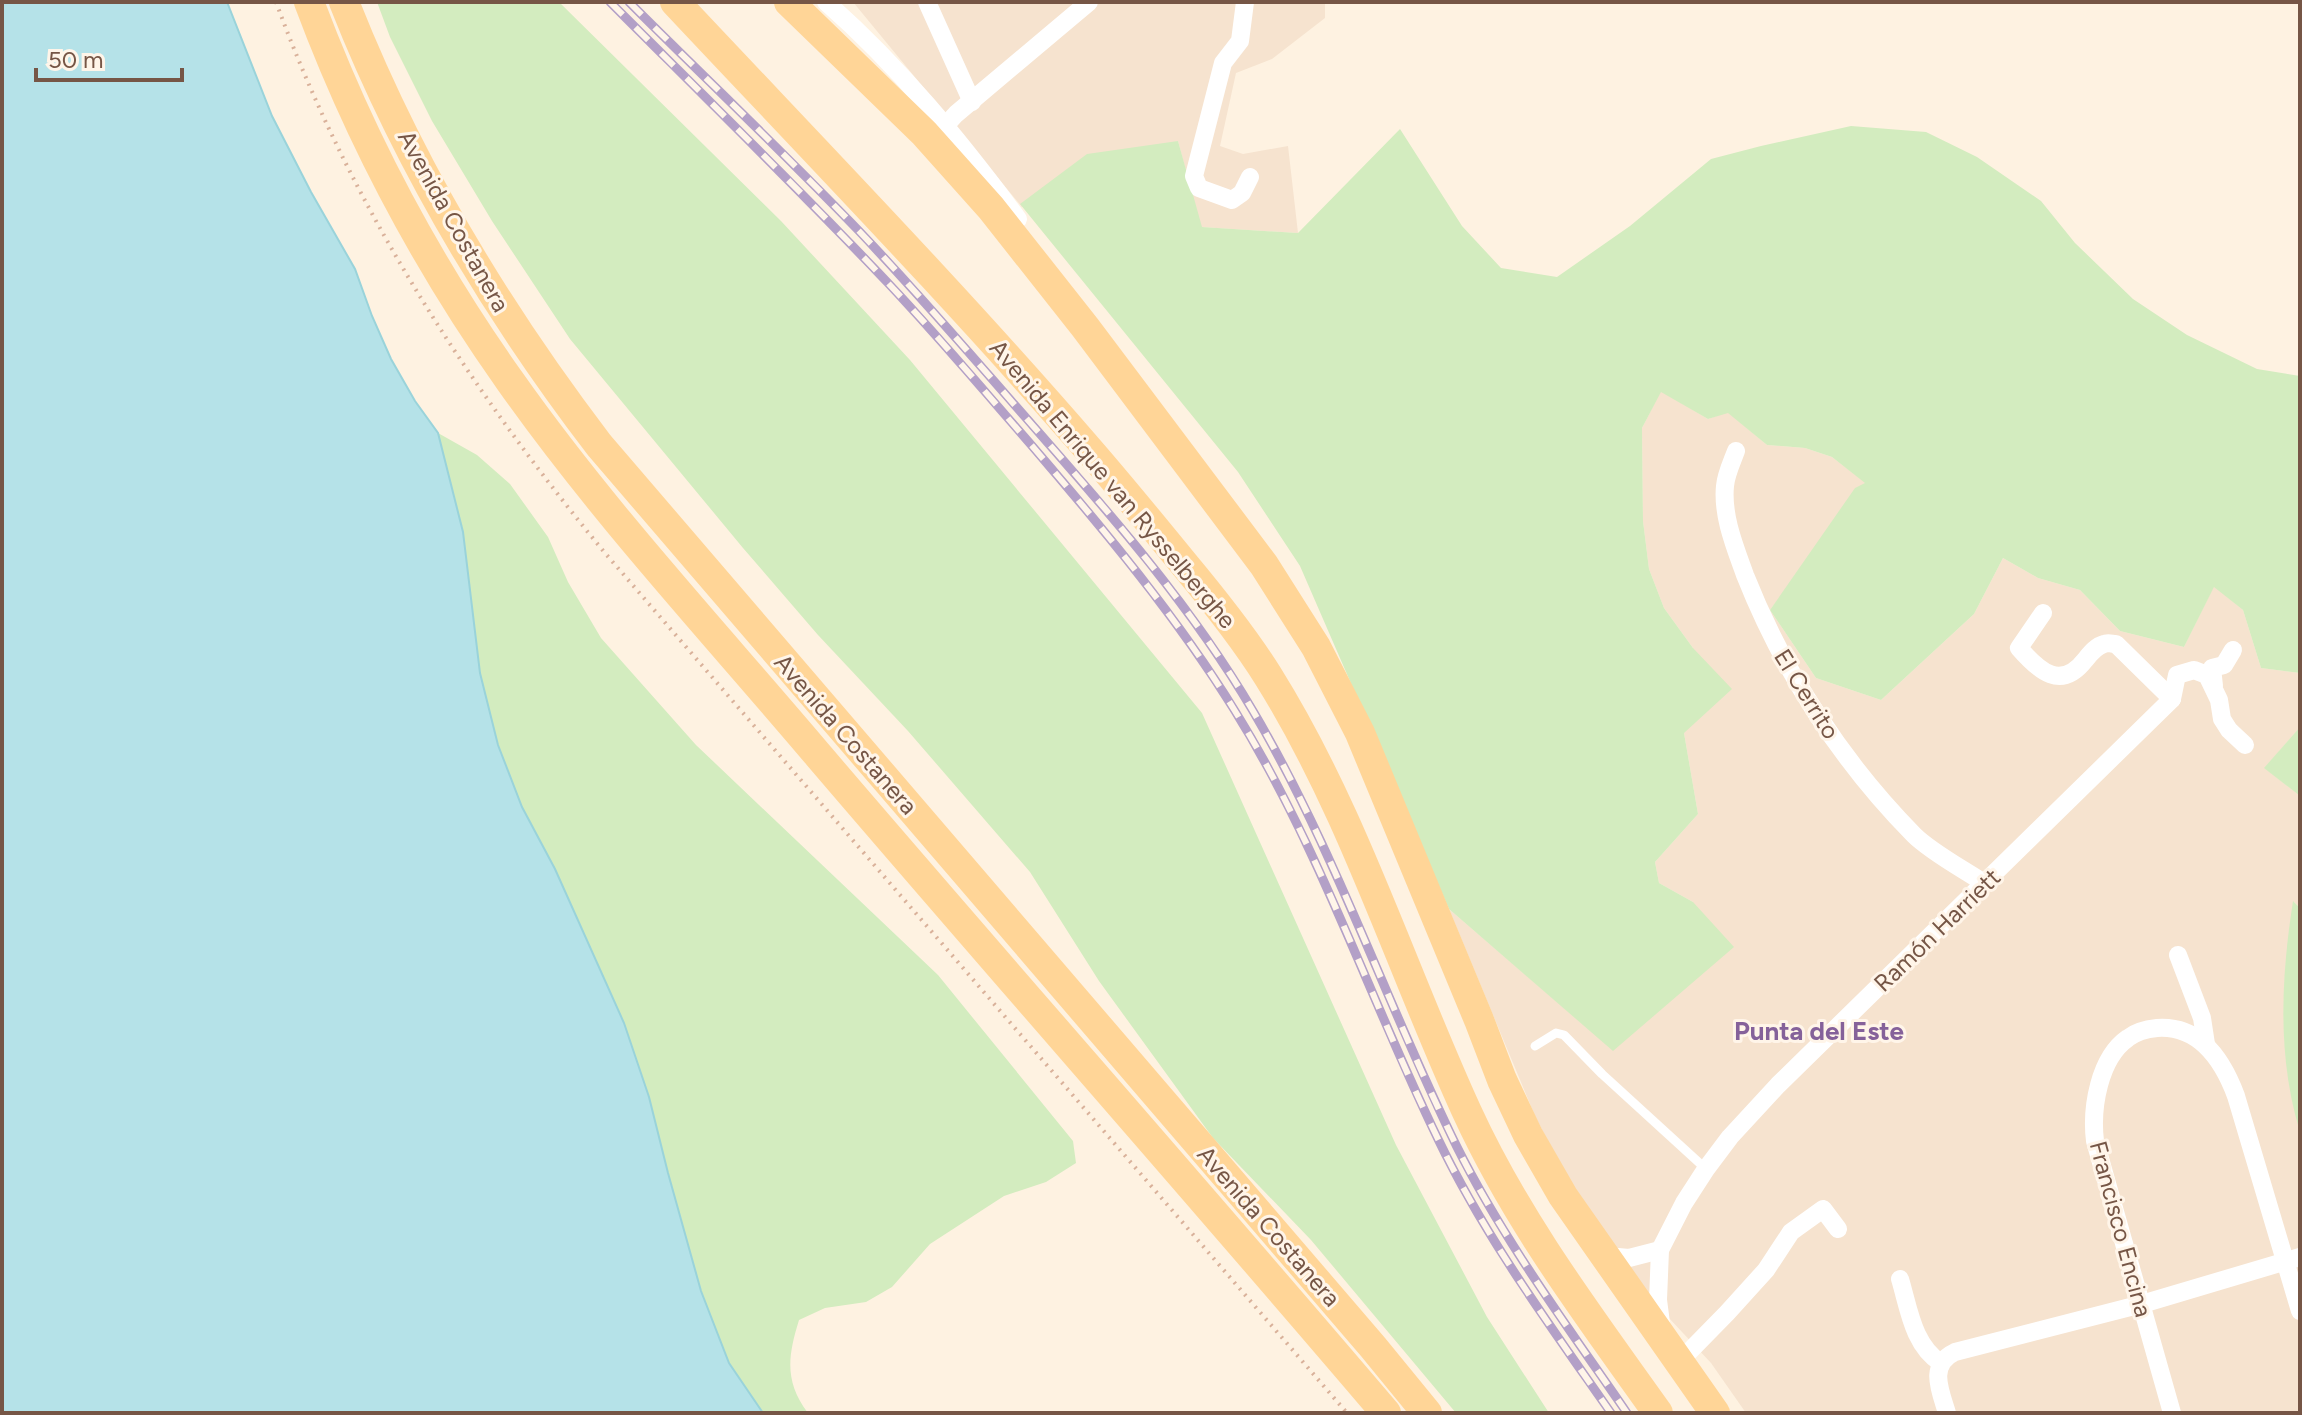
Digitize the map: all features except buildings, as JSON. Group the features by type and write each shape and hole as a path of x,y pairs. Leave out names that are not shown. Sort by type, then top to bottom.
{"main road":[{"name":"Avenida Costanera","path":"309,2 361,126 410,220 479,335 541,424 620,522 899,849 1386,1413"},
{"name":"Avenida Costanera","path":"344,2 399,125 454,229 497,301 599,445 1427,1413"},
{"name":"Avenida Enrique van Rysselberghe","path":"675,2 918,259 1061,417 1245,640 1285,703 1345,818 1490,1160 1546,1255 1658,1413"},
{"path":"789,2 943,154 1026,249 1264,565 1316,647 1365,745 1508,1094 1528,1135 1563,1196 1715,1413"}],"street":[{"path":"826,2 873,45 945,126 1039,246 1085,327"},
{"path":"927,2 972,102"},
{"path":"945,126 1089,2"},
{"path":"1245,2 1240,41 1223,63 1194,176 1199,188 1232,200 1242,193 1250,177"},
{"name":"El Cerrito","path":"1736,451 1725,485 1727,517 1739,558 1769,633 1795,681 1854,765 1916,838 1984,883"},
{"path":"2043,613 2019,648 2045,672 2054,677 2066,676 2102,644 2116,644 2172,699"},
{"path":"2233,650 2224,665 2212,668 2215,693 2222,719 2245,745"},
{"name":"Ramón Harriett","path":"1671,1350 1658,1300 1660,1250 1706,1169 1753,1110 2172,699 2177,675 2194,670 2207,675 2215,693"},
{"path":"2178,955 2202,1018 2206,1044 2231,1082 2293,1259 2300,1311"},
{"name":"Francisco Encina","path":"2172,1413 2097,1152 2094,1115 2102,1074 2116,1050 2137,1032 2155,1028 2172,1029 2194,1036 2206,1044"},
{"path":"1671,1350 1766,1270 1791,1232 1823,1209 1838,1229"},
{"path":"1607,1256 1640,1257 1660,1250"},
{"path":"1947,1413 1937,1376 1941,1363 1955,1352 2142,1304 2293,1259"},
{"path":"1900,1279 1920,1343 1941,1363"}],"lane":[{"path":"1535,1046 1556,1033 1564,1035 1706,1169"}],"shaded area":[{"path":"853,2 1325,2 1325,18 1272,59 1236,73 1220,146 1243,154 1288,146 1298,233 1201,227 1178,141 1022,207"},
{"path":"1661,391 1708,419 1728,412 1767,445 1805,448 1832,457 1866,483 1770,610 1816,678 1881,700 1974,614 2003,558 2038,578 2080,590 2120,631 2184,647 2214,586 2243,610 2261,668 2300,673 2300,727 2265,768 2300,796 2300,908 2294,902 2300,1132 2300,1413 1746,1413 1711,1363 1625,1271 1586,1216 1535,1116 1449,909 1613,1050 1693,902 1659,883 1655,862 1698,814 1684,733 1693,648 1664,608 1649,569 1643,521 1642,428"}],"green space":[{"path":"377,2 559,2 781,221 910,360 1202,713 1396,1145 1487,1317 1549,1413 1456,1413 1311,1240 1213,1138 1099,981 1030,872 908,731 818,635 570,339 492,221 432,121 390,37"},
{"path":"1851,126 1926,132 1977,157 2041,201 2075,243 2133,299 2187,335 2257,369 2300,376 2300,673 2261,668 2243,610 2214,587 2184,647 2120,631 2080,590 2038,578 2003,558 1974,614 1881,700 1816,678 1770,610 1855,488 1865,483 1832,457 1805,448 1767,445 1728,413 1708,419 1661,392 1642,428 1643,521 1649,569 1664,608 1693,648 1732,689 1684,733 1698,814 1655,862 1659,883 1693,902 1734,947 1613,1051 1449,909 1300,566 1238,472 1020,204 1087,154 1178,141 1202,227 1298,233 1400,129 1462,226 1501,268 1557,277 1630,226 1711,159"},
{"path":"438,433 477,455 510,484 548,537 568,582 601,638 696,745 938,975 1073,1141 1076,1163 1046,1182 1004,1196 930,1244 892,1287 866,1302 825,1308 799,1320 790,1368 795,1390 808,1413 763,1413 729,1363 701,1291 649,1097 624,1023 555,869 522,807 498,745 480,673 463,532"},
{"path":"2300,727 2300,796 2264,768"},
{"path":"2293,901 2300,908 2300,1132 2288,1075 2283,1017"}],"water":[{"path":"2,2 227,2 272,116 355,269 391,359 438,433 463,532 480,673 498,745 522,807 555,869 624,1023 649,1097 701,1291 729,1363 763,1413 2,1413"}],"railway":[{"path":"610,2 925,323 1087,510 1189,642 1235,711 1292,815 1456,1175 1519,1279 1611,1413"},
{"path":"629,2 904,279 1122,529 1204,635 1253,711 1309,818 1431,1093 1475,1182 1538,1283 1627,1413"}],"district":[{"name":"Punta del Este","path":"1819,1031"}]}
